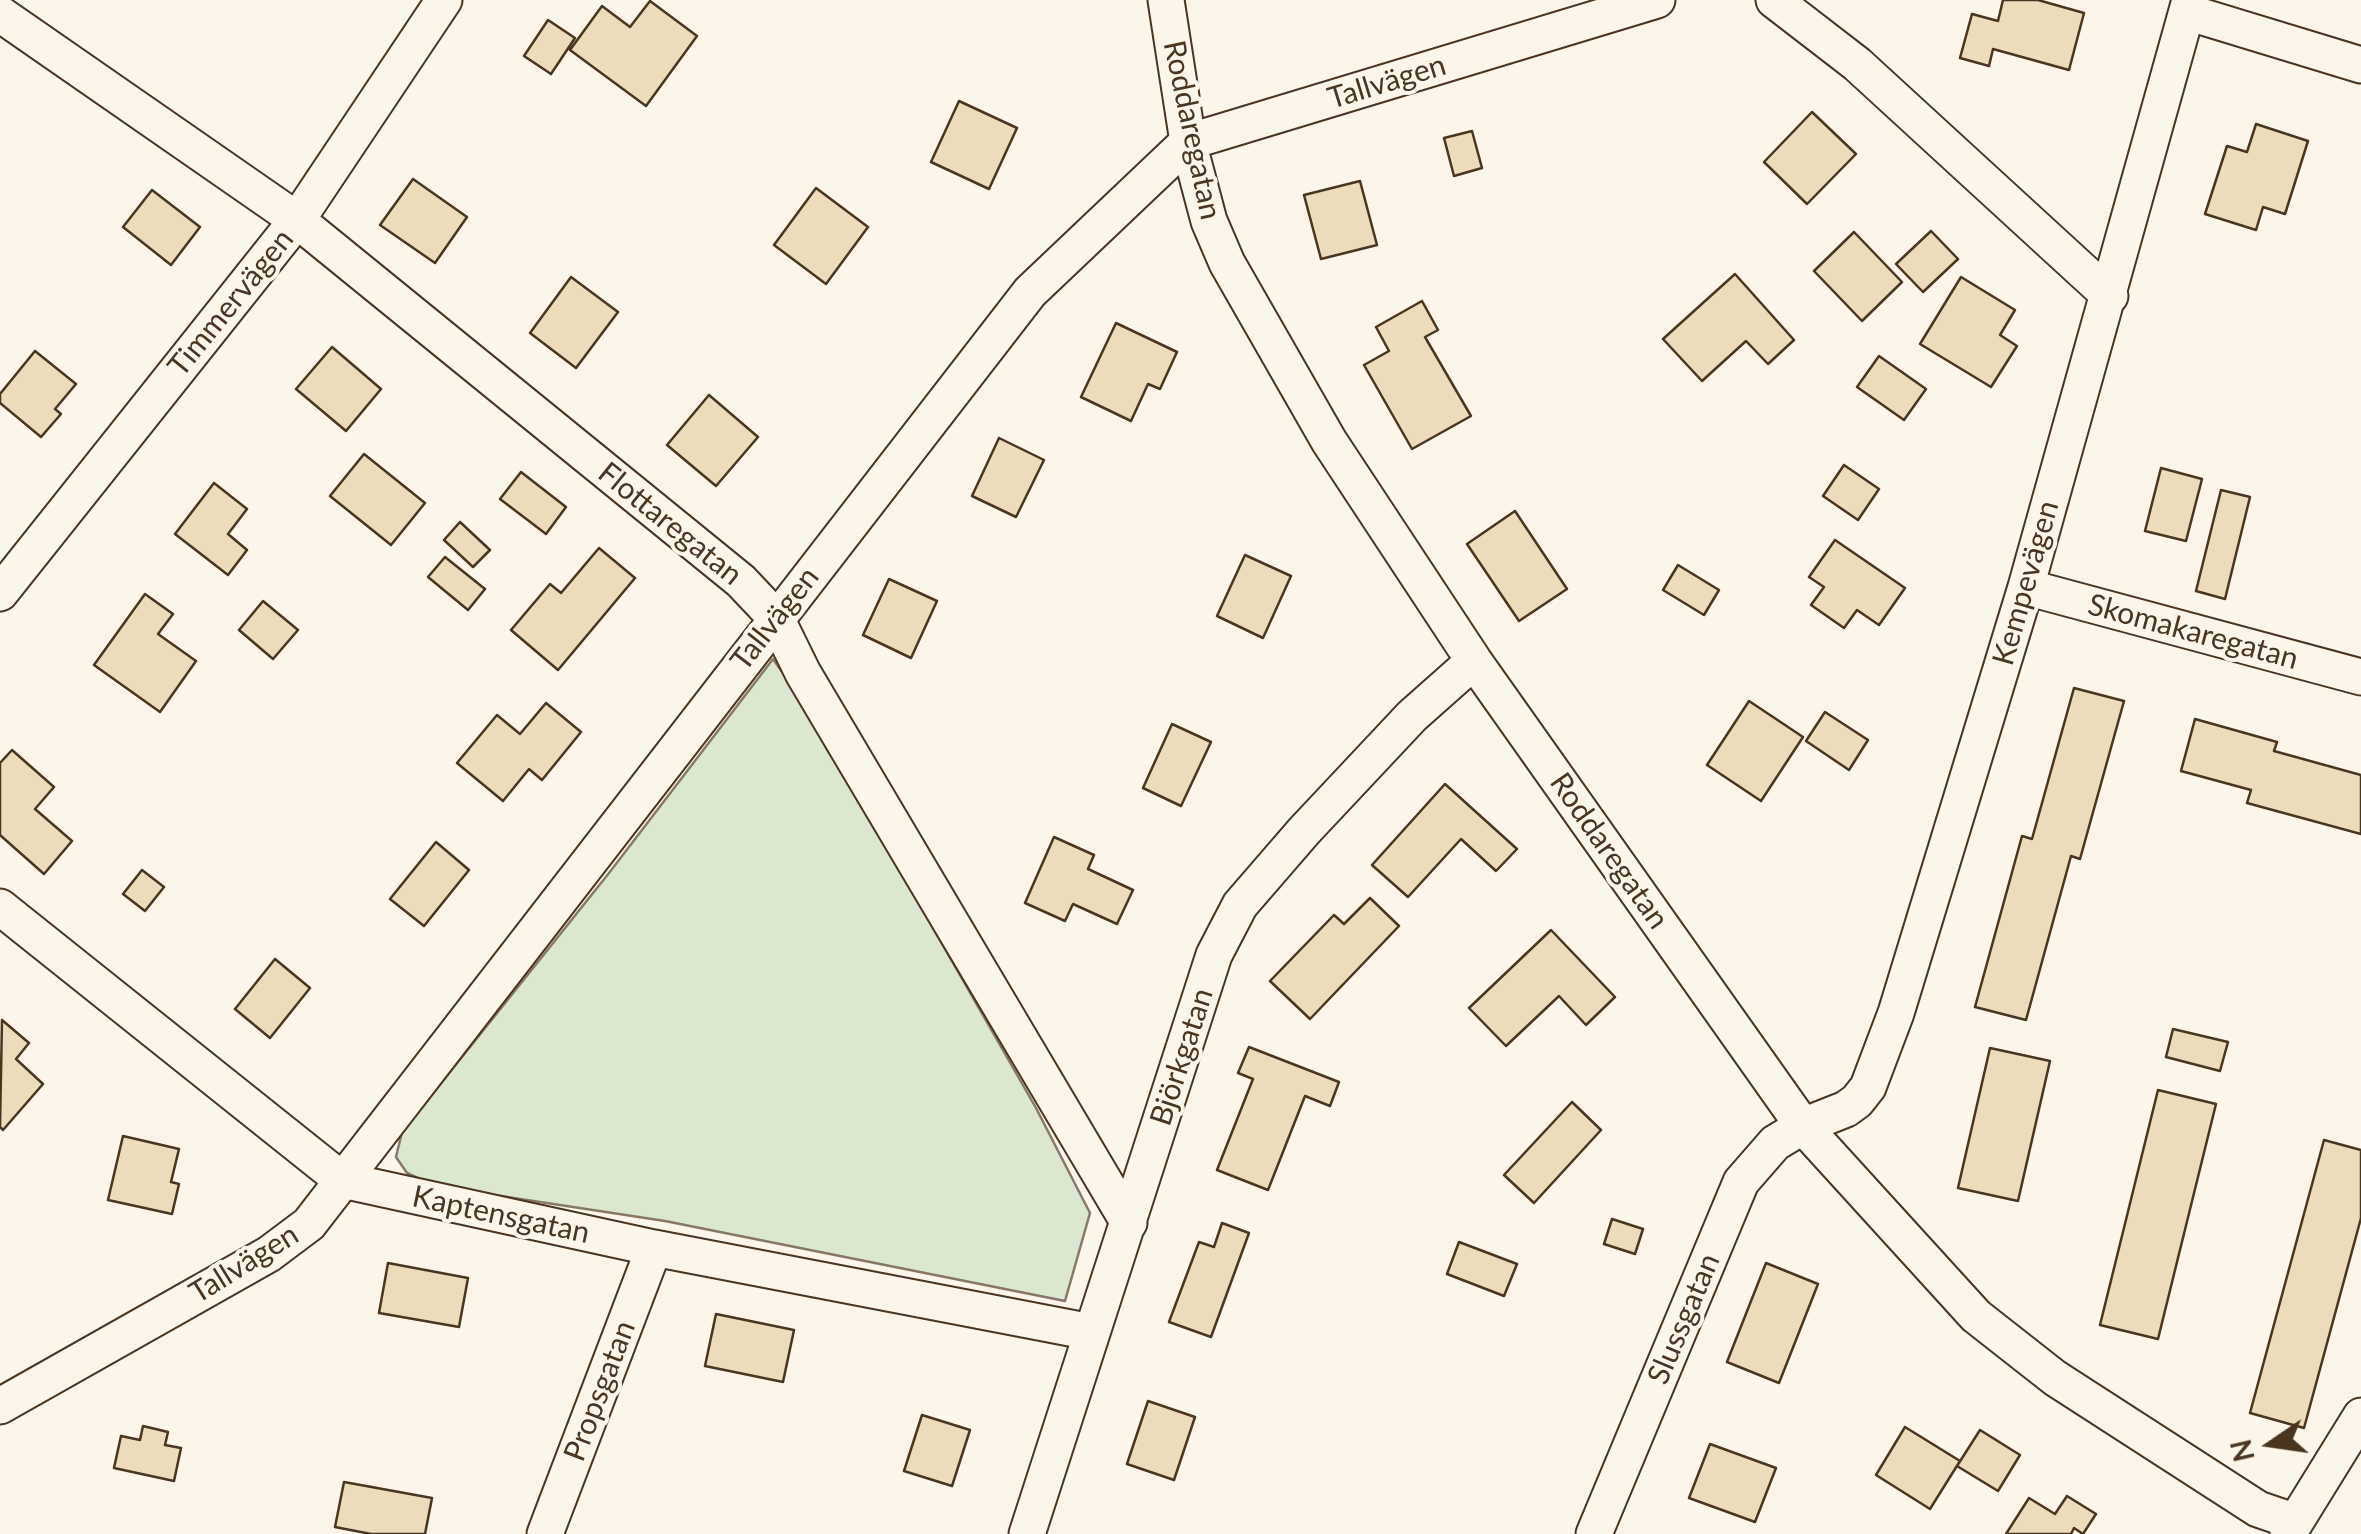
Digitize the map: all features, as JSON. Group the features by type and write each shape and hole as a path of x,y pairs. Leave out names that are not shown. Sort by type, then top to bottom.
{"street":[{"name":"Timmervägen","path":"0,593 297,220 444,0"},
{"name":"Roddaregatan","path":"1166,0 1188,142 1208,221 1228,263 1329,441 1474,660 1803,1126 1976,1316 2055,1378 2290,1528"},
{"name":"Tallvägen","path":"0,1406 270,1254 309,1224 1030,292 1188,142 1657,0"},
{"path":"1774,0 1858,64 2110,296"},
{"path":"2188,6 2361,66"},
{"name":"Kempevägen","path":"1803,1126 1846,1109 1868,1087 1896,1013 2026,587 2188,6"},
{"name":"Flottaregatan","path":"0,14 297,220 741,580 776,618 803,673 1129,1222"},
{"name":"Skomakaregatan","path":"2026,587 2361,676"},
{"name":"Björkgatan","path":"1028,1534 1214,955 1240,905 1412,716 1474,660"},
{"name":"Kaptensgatan","path":"0,907 342,1180 654,1248 1092,1332"},
{"name":"Slussgatan","path":"1594,1534 1741,1182 1775,1143 1803,1126"},
{"name":"Propsgatan","path":"545,1534 654,1248"},
{"path":"2290,1528 2361,1416"}],"green space":[{"path":"773,659 806,706 1036,1108 1090,1213 1065,1301 665,1221 435,1186 407,1173 396,1157 402,1132 609,873"}],"building":[{"path":"2003,0 2038,0 2084,13 2069,70 1993,49 1989,66 1960,58 1972,14 1998,21"},
{"path":"650,1 697,36 646,106 570,50 602,6 630,27"},
{"path":"548,20 575,38 551,74 524,56"},
{"path":"959,101 1017,128 989,189 931,162"},
{"path":"1812,112 1856,154 1807,204 1764,162"},
{"path":"2256,124 2308,141 2285,214 2263,207 2256,230 2205,214 2227,146 2247,152"},
{"path":"1472,131 1482,168 1454,176 1444,138"},
{"path":"413,179 467,217 435,263 380,225"},
{"path":"1360,181 1377,245 1321,259 1304,195"},
{"path":"816,188 868,227 826,284 774,245"},
{"path":"152,190 200,227 171,265 123,227"},
{"path":"1931,231 1958,259 1923,292 1896,264"},
{"path":"1854,232 1902,282 1862,321 1814,271"},
{"path":"1735,274 1794,340 1768,364 1746,341 1702,381 1663,339"},
{"path":"571,277 618,312 576,368 530,333"},
{"path":"1961,277 2015,310 2000,335 2017,346 1991,387 1920,344"},
{"path":"1422,301 1438,330 1425,337 1471,416 1412,449 1364,365 1389,351 1376,327"},
{"path":"1116,323 1177,352 1160,389 1148,384 1131,421 1081,397"},
{"path":"332,347 381,389 346,431 296,389"},
{"path":"35,351 76,384 55,409 61,414 41,437 0,403 0,394"},
{"path":"1879,356 1926,389 1904,420 1857,387"},
{"path":"709,395 758,437 716,486 667,445"},
{"path":"999,438 1044,460 1016,517 972,496"},
{"path":"364,454 425,503 391,545 330,496"},
{"path":"1844,465 1879,489 1858,520 1823,496"},
{"path":"2161,468 2202,479 2186,541 2145,531"},
{"path":"521,472 566,507 546,534 500,499"},
{"path":"214,483 247,509 228,534 247,550 228,575 175,534"},
{"path":"2221,490 2250,497 2225,599 2196,591"},
{"path":"1515,511 1567,589 1519,621 1467,544"},
{"path":"460,522 490,550 473,567 444,540"},
{"path":"1835,540 1905,588 1879,625 1857,610 1844,628 1811,605 1824,587 1809,577"},
{"path":"599,548 635,578 558,670 511,630 550,584 561,593"},
{"path":"1245,555 1291,576 1263,638 1217,616"},
{"path":"445,557 485,589 468,610 428,577"},
{"path":"1678,565 1719,590 1704,615 1663,590"},
{"path":"889,579 937,601 911,658 863,635"},
{"path":"145,594 173,614 158,634 196,661 160,712 94,665"},
{"path":"263,601 298,630 273,659 239,630"},
{"path":"2074,688 2124,701 2080,859 2071,856 2026,1020 1975,1007 2022,836 2032,839"},
{"path":"1749,701 1803,737 1761,801 1707,765"},
{"path":"546,703 581,732 542,780 529,769 503,801 457,763 497,715 520,734"},
{"path":"1825,712 1868,740 1849,770 1806,741"},
{"path":"2195,719 2277,742 2274,751 2361,775 2361,834 2247,803 2251,790 2181,771"},
{"path":"1172,724 1211,742 1181,806 1143,788"},
{"path":"12,750 54,787 35,809 72,841 44,874 0,835 0,763"},
{"path":"1445,784 1517,849 1496,871 1461,839 1408,897 1372,865"},
{"path":"1054,837 1094,855 1088,869 1133,890 1117,924 1073,904 1065,921 1025,903"},
{"path":"436,842 469,870 424,926 390,899"},
{"path":"142,870 164,887 145,911 123,894"},
{"path":"1370,898 1399,926 1310,1019 1270,981 1334,915 1344,924"},
{"path":"1551,930 1615,997 1586,1025 1559,996 1506,1046 1469,1008"},
{"path":"275,959 310,988 270,1038 235,1009"},
{"path":"2,1020 29,1043 16,1059 43,1084 3,1130 0,1127"},
{"path":"2173,1029 2228,1042 2220,1071 2166,1057"},
{"path":"1249,1047 1339,1082 1330,1106 1305,1096 1268,1190 1217,1170 1253,1079 1238,1073"},
{"path":"1990,1048 2050,1061 2018,1201 1958,1188"},
{"path":"2158,1090 2216,1104 2158,1339 2100,1325"},
{"path":"1572,1102 1601,1130 1534,1203 1504,1175"},
{"path":"123,1136 179,1149 171,1182 179,1184 172,1214 108,1200"},
{"path":"2324,1140 2361,1150 2361,1218 2304,1428 2250,1413"},
{"path":"1612,1219 1643,1229 1635,1254 1604,1244"},
{"path":"1222,1223 1249,1233 1211,1337 1169,1322 1199,1242 1214,1247"},
{"path":"1459,1242 1517,1264 1504,1296 1447,1274"},
{"path":"388,1263 468,1278 459,1327 379,1313"},
{"path":"1766,1263 1818,1284 1779,1383 1727,1362"},
{"path":"716,1314 794,1330 783,1382 705,1366"},
{"path":"1148,1401 1195,1417 1174,1480 1127,1464"},
{"path":"922,1415 970,1430 952,1486 904,1471"},
{"path":"143,1426 168,1432 165,1445 181,1448 174,1481 114,1468 121,1436 140,1440"},
{"path":"1905,1427 1960,1461 1930,1509 1876,1475"},
{"path":"1980,1430 2020,1455 1998,1491 1957,1466"},
{"path":"1710,1444 1776,1468 1755,1522 1689,1498"},
{"path":"344,1482 432,1498 425,1534 371,1534 335,1527"},
{"path":"2067,1496 2096,1514 2083,1534 2074,1528 2071,1534 2006,1534 2029,1498 2055,1514"}]}
